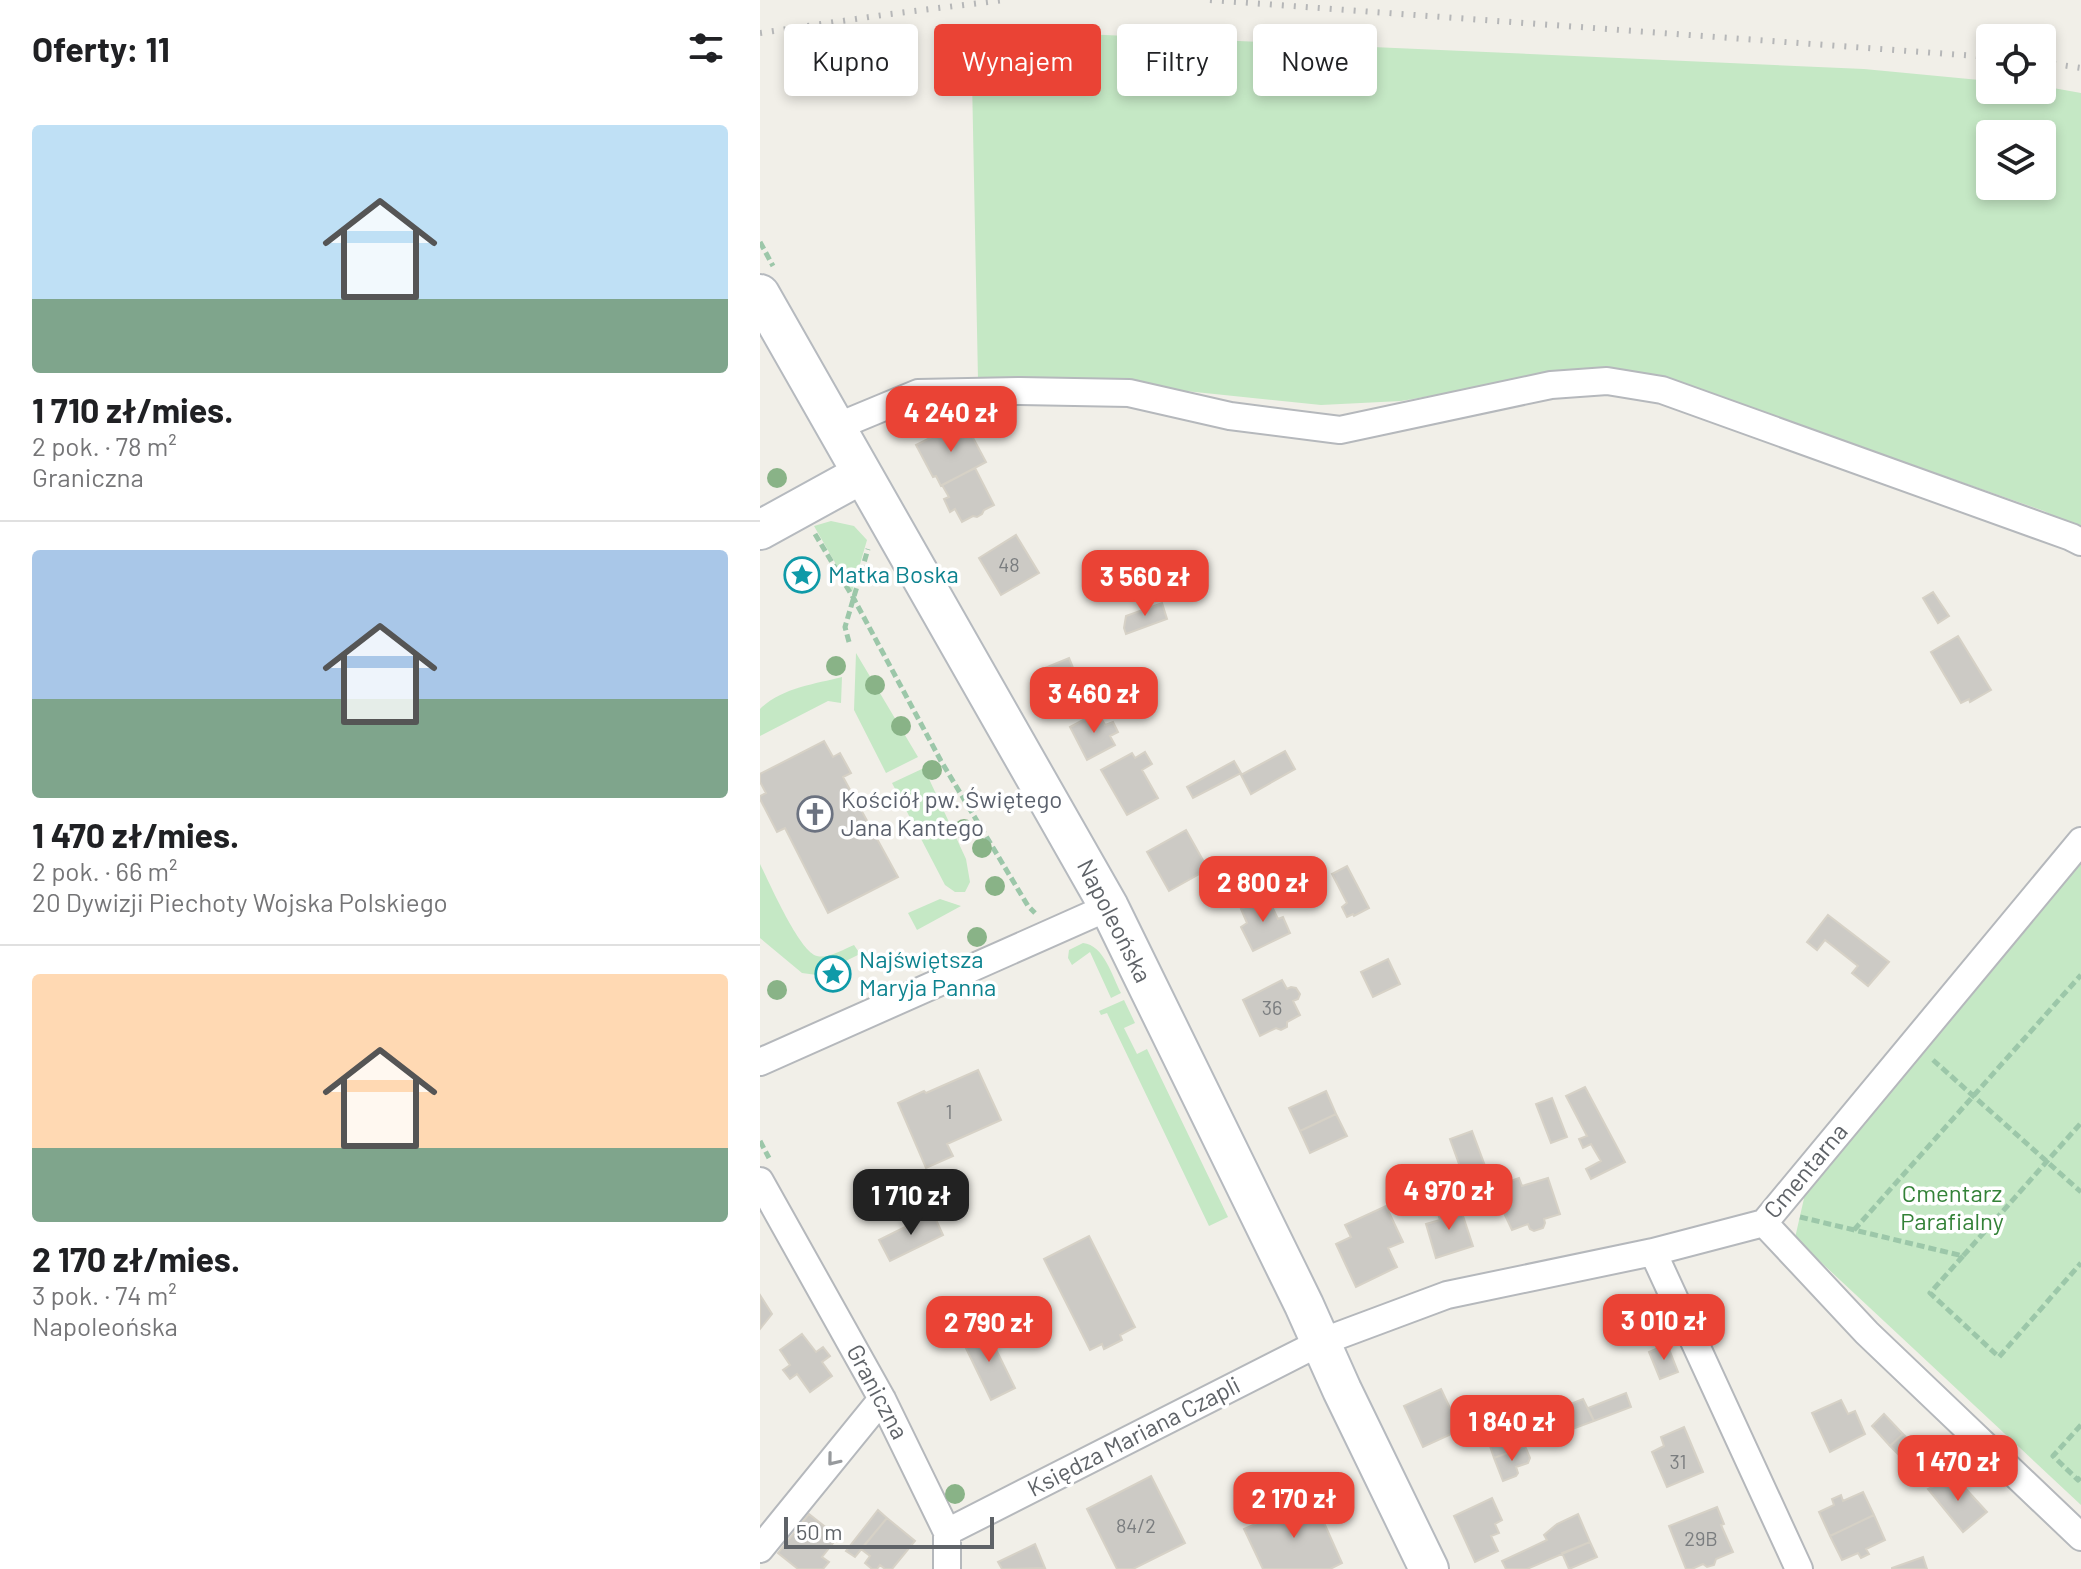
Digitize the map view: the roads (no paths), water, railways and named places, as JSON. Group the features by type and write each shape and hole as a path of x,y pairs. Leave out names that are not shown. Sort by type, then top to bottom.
{"street":[{"name":"Napoleońska","path":"760,294 1109,907 1429,1569"},
{"path":"836,427 918,393 1020,391 1129,393 1230,416 1340,430 1551,385 1607,381 1662,390 2081,542"},
{"path":"760,530 862,474"},
{"name":"Cmentarna","path":"1321,1342 1447,1295 1768,1228 1914,1043 2081,841"},
{"path":"760,1062 1109,907"},
{"name":"Graniczna","path":"764,1180 882,1399 947,1532 947,1569"},
{"path":"1768,1228 1867,1333 2081,1537"},
{"path":"1653,1252 1799,1569"},
{"name":"Księdza Mariana Czapli","path":"947,1532 1321,1342"},
{"path":"760,1549 882,1399"}],"railway":[{"path":"760,33 1004,0"},
{"path":"1210,0 1976,56"},
{"path":"2056,64 2081,68"}],"place":[{"name":"Matka Boska","path":"802,575"},
{"name":"Kościół pw. Świętego Jana Kantego","path":"815,814"},
{"name":"Najświętsza Maryja Panna","path":"833,974"}],"park label":[{"name":"Cmentarz Parafialny","path":"1952,1208"}]}
